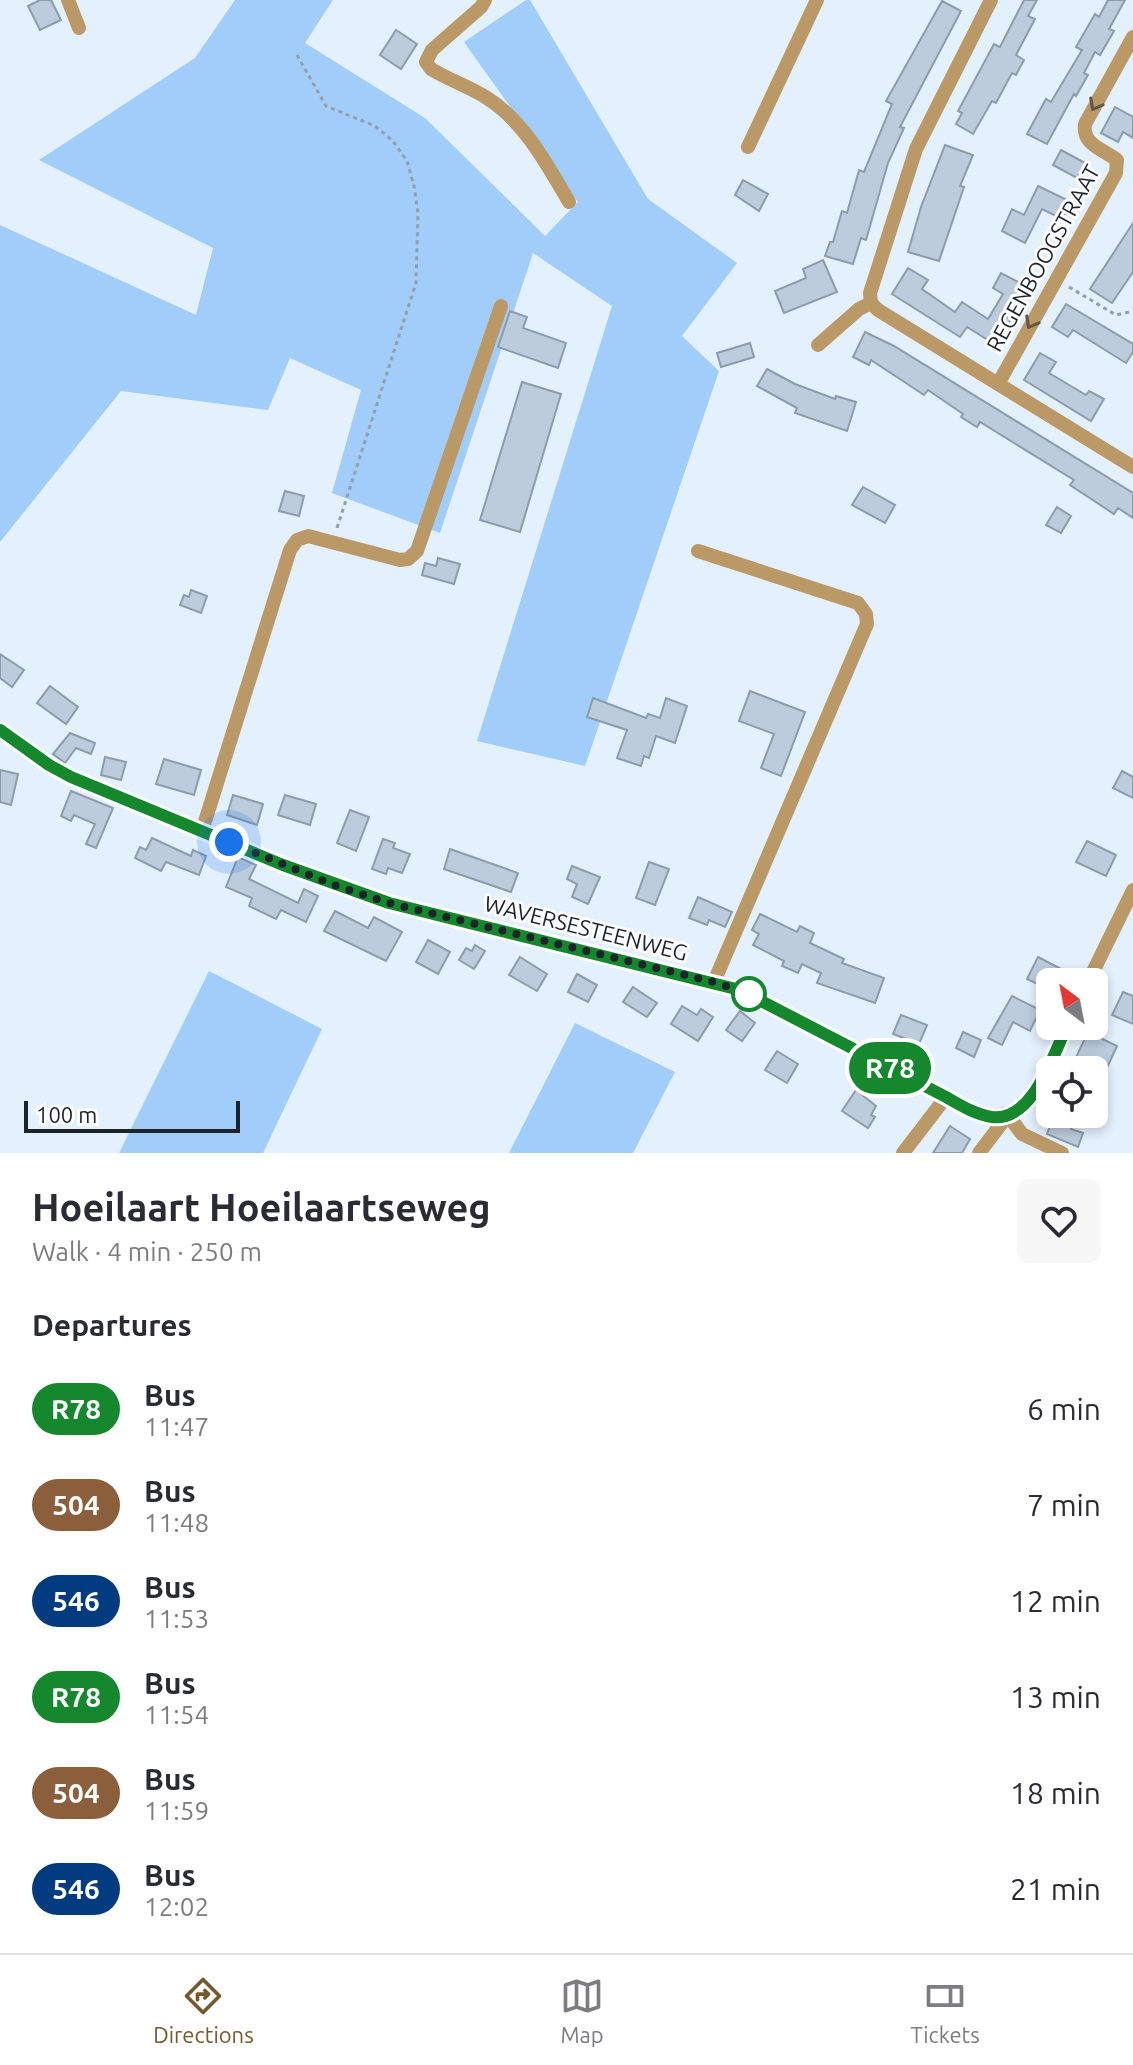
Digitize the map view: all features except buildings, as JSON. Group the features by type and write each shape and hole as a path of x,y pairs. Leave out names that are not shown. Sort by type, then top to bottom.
{"street":[{"path":"68,0 79,28"},
{"path":"485,0 432,50 426,62 431,69 487,98 502,111 545,161 569,202"},
{"path":"748,147 817,0"},
{"path":"991,0 916,149 870,293 871,303 1133,467"},
{"name":"REGENBOOGSTRAAT","path":"998,384 1118,167 1117,160 1090,143 1084,131 1133,37"},
{"path":"818,345 859,309 871,303"},
{"path":"202,831 290,550 297,540 308,536 400,560 408,559 417,551 501,306"},
{"path":"698,551 858,603 866,614 867,624 714,982"},
{"name":"WAVERSESTEENWEG","path":"0,730 71,777 296,870 389,903 714,982 759,999 976,1113 992,1117 1008,1115"},
{"path":"1095,968 1133,890"},
{"path":"979,1153 1008,1115 1022,1108 1035,1092 1060,1040"},
{"path":"903,1153 946,1097"},
{"path":"1008,1115 1017,1129 1029,1139 1062,1153"},
{"path":"1023,1153 1029,1139"}],"path":[{"path":"297,55 326,106 375,126 393,141 407,161 418,213 416,283 332,542"},
{"path":"1056,279 1116,315 1133,311"}],"shaded area":[{"path":"235,0 333,0 305,43 425,118 545,236 578,202 464,42 530,0 648,199 737,263 682,336 719,371 585,766 477,741 612,306 533,253 440,533 332,493 361,390 290,358 268,410 121,391 0,542 0,225 196,315 213,248 39,160 195,58"},
{"path":"209,971 322,1029 263,1153 119,1153"},
{"path":"575,1023 675,1072 633,1153 509,1153"}],"bus line":[{"name":"R78","path":"0,730 71,777 334,885 389,903 740,990 976,1113 992,1117 1008,1115 1029,1102 1060,1040"}],"route":[{"path":"229,842 334,885 389,903 714,982 749,994"}]}
